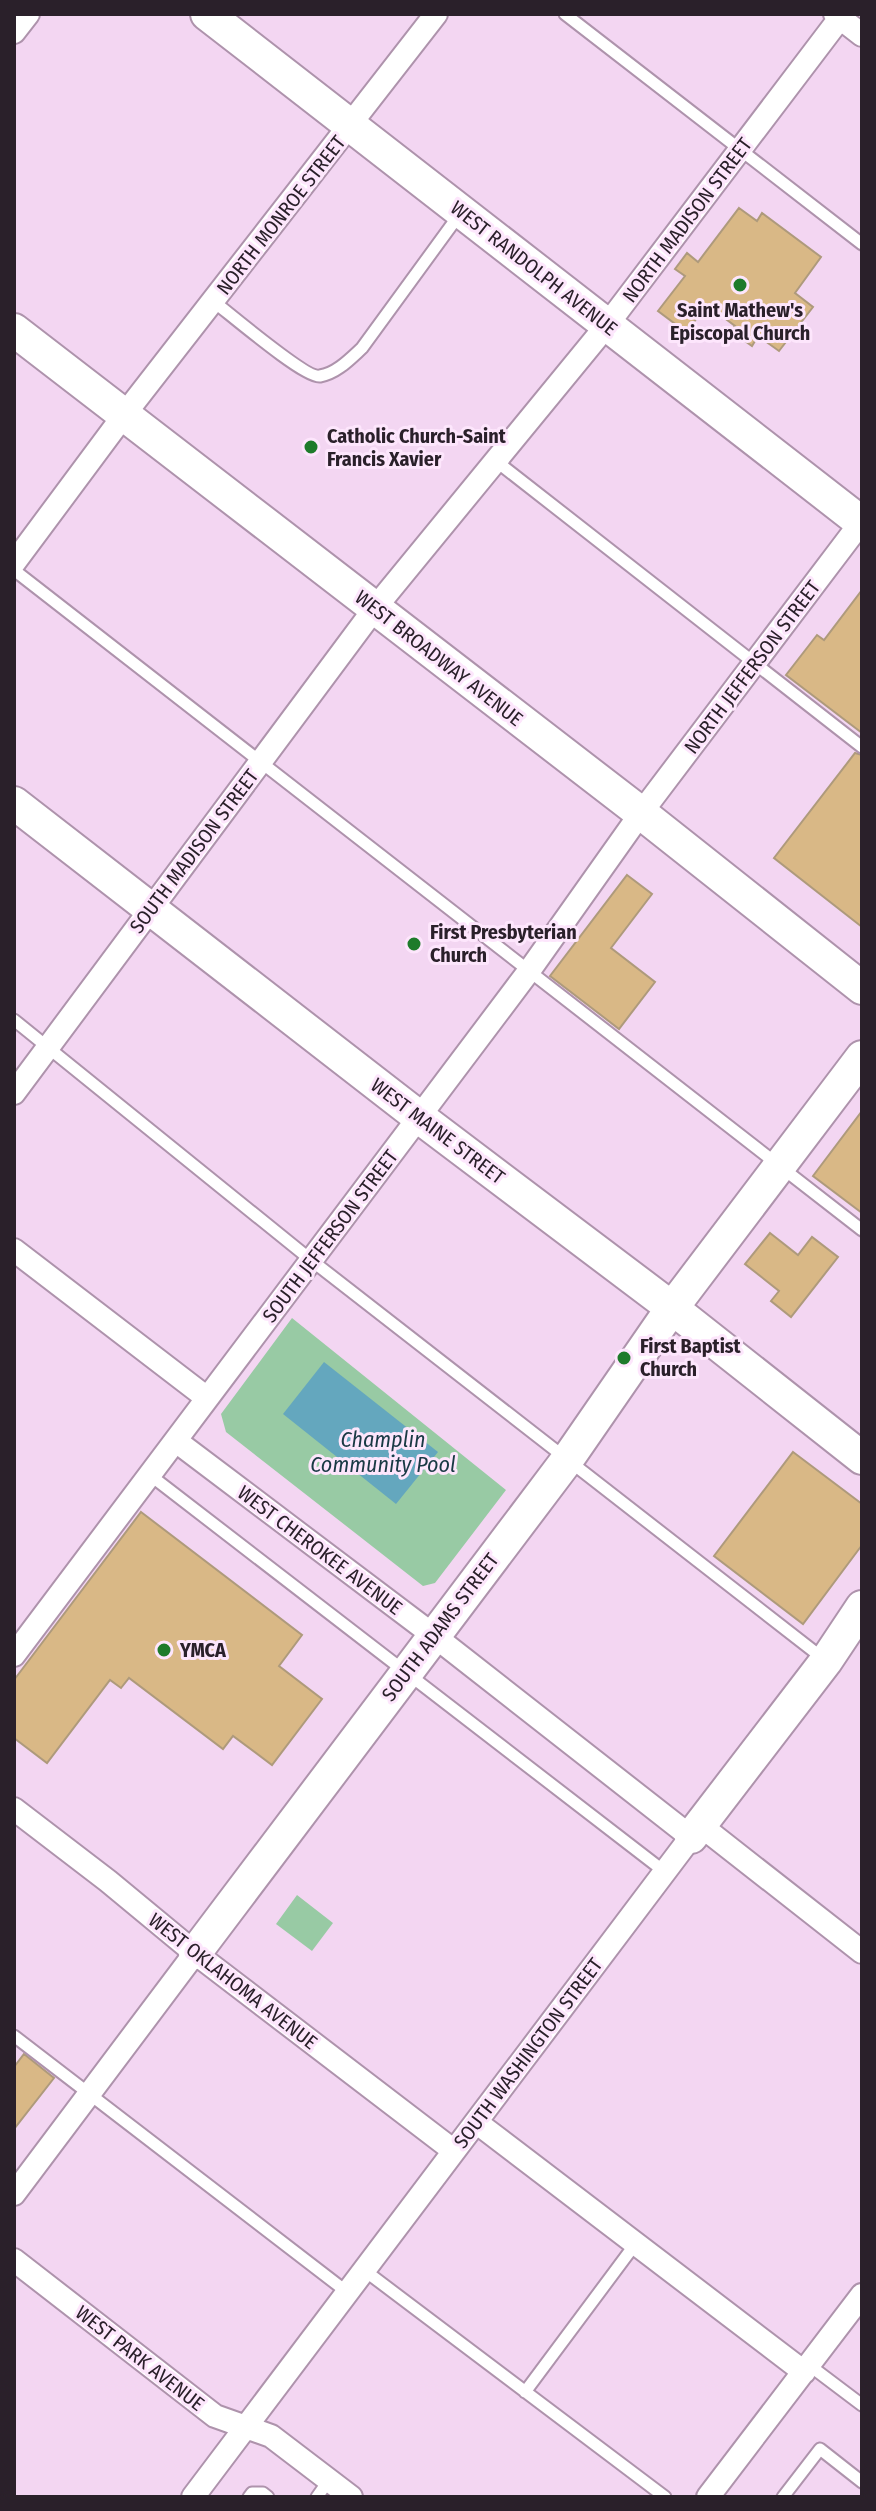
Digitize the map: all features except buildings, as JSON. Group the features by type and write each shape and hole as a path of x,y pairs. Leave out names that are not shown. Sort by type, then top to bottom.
{"main road":[{"name":"WEST RANDOLPH AVENUE","path":"207,14 862,522"},
{"name":"WEST BROADWAY AVENUE","path":"14,330 641,813 862,988"},
{"name":"WEST MAINE STREET","path":"14,803 419,1117 672,1308 862,1458"},
{"name":"SOUTH ADAMS STREET","path":"195,1953 567,1460 672,1308 862,1057"},
{"name":"SOUTH WASHINGTON STREET","path":"696,1831 826,1661 862,1607"}],"street":[{"path":"14,32 28,14"},
{"name":"NORTH MONROE STREET","path":"14,563 124,415 436,14"},
{"path":"839,15 862,35"},
{"name":"NORTH MADISON STREET","path":"375,608 607,325 839,15"},
{"name":"NORTH JEFFERSON STREET","path":"641,813 862,522"},
{"name":"SOUTH MADISON STREET","path":"14,1093 375,608"},
{"name":"SOUTH JEFFERSON STREET","path":"14,1655 529,971 641,813"},
{"path":"14,1250 207,1398"},
{"name":"WEST CHEROKEE AVENUE","path":"176,1441 862,1952"},
{"name":"WEST OKLAHOMA AVENUE","path":"14,1809 195,1953 454,2151"},
{"name":"SOUTH WASHINGTON STREET","path":"193,2497 696,1831"},
{"name":"SOUTH ADAMS STREET","path":"14,2194 195,1953"},
{"path":"476,2122 806,2369"},
{"name":"WEST PARK AVENUE","path":"14,2260 215,2416 271,2436 323,2489 351,2497"},
{"path":"708,2497 862,2295"}],"lane":[{"path":"565,14 862,244"},
{"path":"213,301 297,366 313,376 321,376 342,366 362,348 461,211"},
{"path":"496,461 862,747"},
{"path":"14,570 862,1230"},
{"path":"14,1020 311,1260 826,1661"},
{"path":"150,1475 665,1872"},
{"path":"14,2036 347,2292"},
{"path":"525,2392 636,2243"},
{"path":"364,2270 665,2497"},
{"path":"806,2369 862,2405"},
{"path":"783,2497 820,2449 862,2482"},
{"path":"249,2497 252,2493 263,2493 268,2497"}],"green space":[{"name":"Champlin Community Pool","path":"292,1318 506,1490 435,1583 423,1586 226,1432 221,1414"},
{"path":"297,1895 333,1923 312,1951 276,1924"}],"water":[{"name":"Champlin Community Pool","path":"324,1362 438,1452 396,1504 283,1414"}],"place":[{"name":"Saint Mathew's Episcopal Church","path":"740,285"},
{"name":"Catholic Church-Saint Francis Xavier","path":"311,447"},
{"name":"First Presbyterian Church","path":"414,944"},
{"name":"First Baptist Church","path":"624,1358"},
{"name":"YMCA","path":"164,1650"}]}
